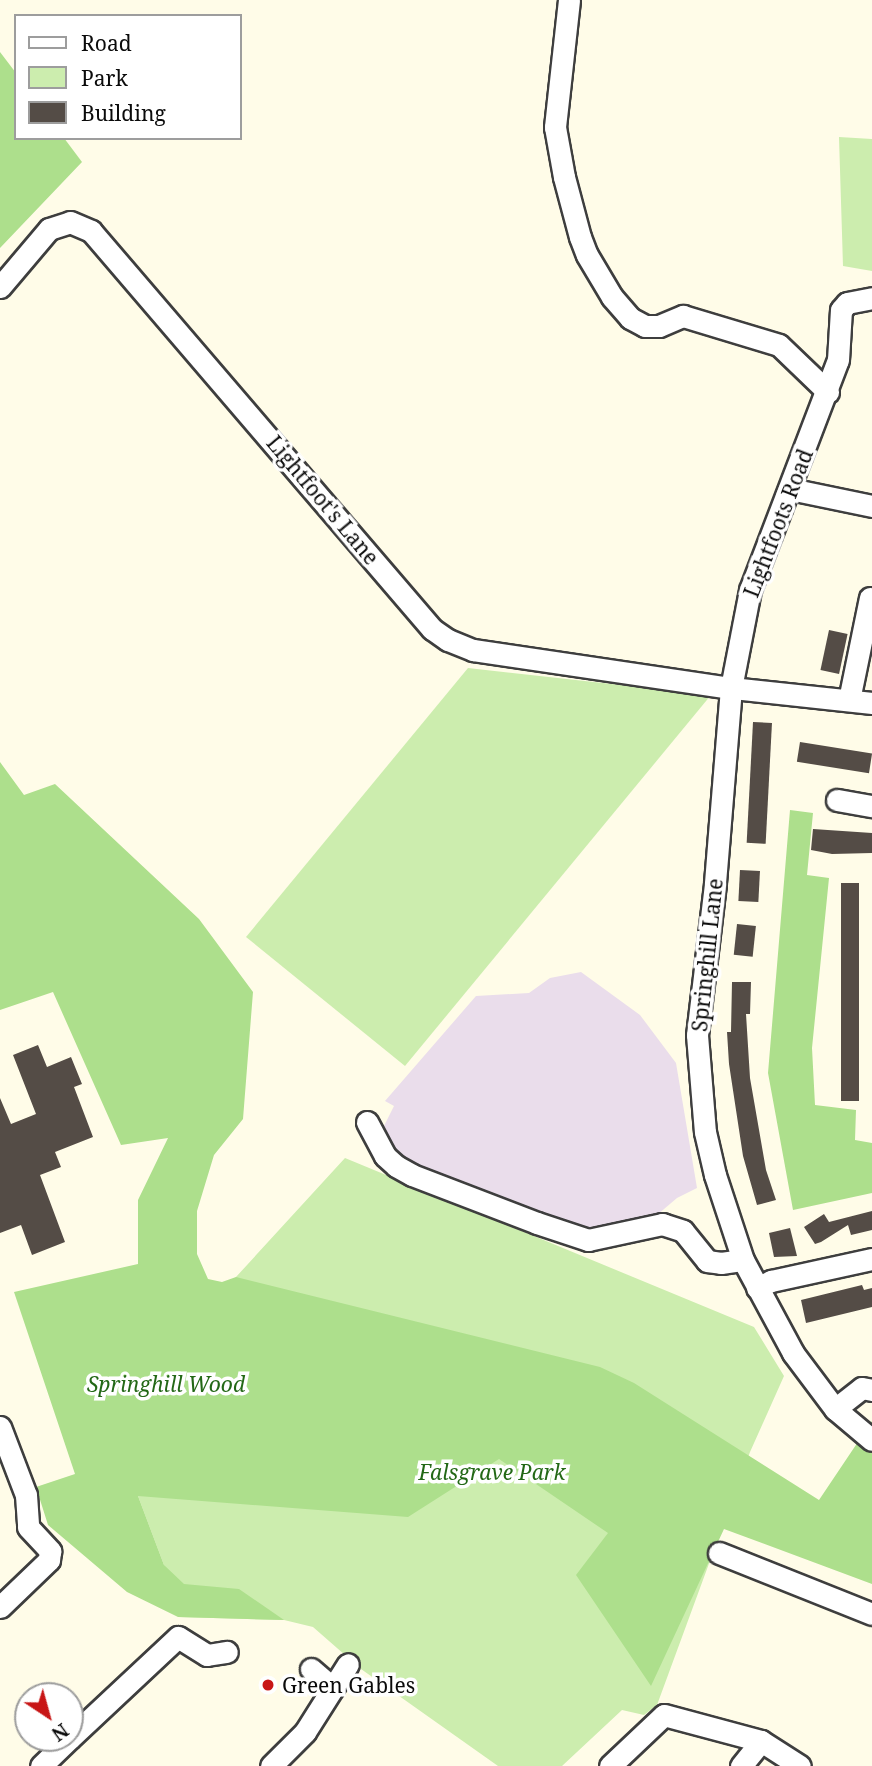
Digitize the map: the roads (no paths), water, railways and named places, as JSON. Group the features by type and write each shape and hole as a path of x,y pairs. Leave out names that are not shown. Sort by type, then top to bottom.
{"street":[{"path":"569,0 555,127 564,177 580,237 587,256 612,296 630,318 645,326 659,326 683,316 779,345 828,393"},
{"name":"Lightfoot's Lane","path":"0,287 49,229 70,222 91,231 432,629 448,640 473,650 730,688"},
{"name":"Lightfoots Road","path":"730,688 750,590 828,393 838,360 841,310 847,303 872,298"},
{"path":"790,489 872,506"},
{"path":"849,700 870,598"},
{"path":"730,688 872,703"},
{"name":"Springhill Lane","path":"730,688 715,884 697,1035 705,1132 715,1175 743,1260 757,1288 793,1353 835,1409 872,1440"},
{"path":"837,800 872,806"},
{"path":"367,1122 385,1156 412,1175 559,1232 588,1240 662,1224 683,1231 707,1261 721,1264 743,1260"},
{"path":"757,1288 771,1281 872,1259"},
{"path":"835,1409 862,1388 872,1390"},
{"path":"0,1427 26,1495 28,1527 50,1551 49,1560 0,1607"},
{"path":"719,1553 872,1614"},
{"path":"84,1725 178,1637 207,1655 227,1652"},
{"path":"271,1766 305,1732 348,1664"},
{"path":"311,1669 333,1688"},
{"path":"610,1766 664,1715 761,1741 800,1766"},
{"path":"741,1766 761,1741"},
{"path":"41,1766 56,1752"}],"place":[{"name":"Green Gables","path":"268,1685"}],"park label":[{"name":"Springhill Wood","path":"166,1384"},
{"name":"Falsgrave Park","path":"492,1472"}]}
